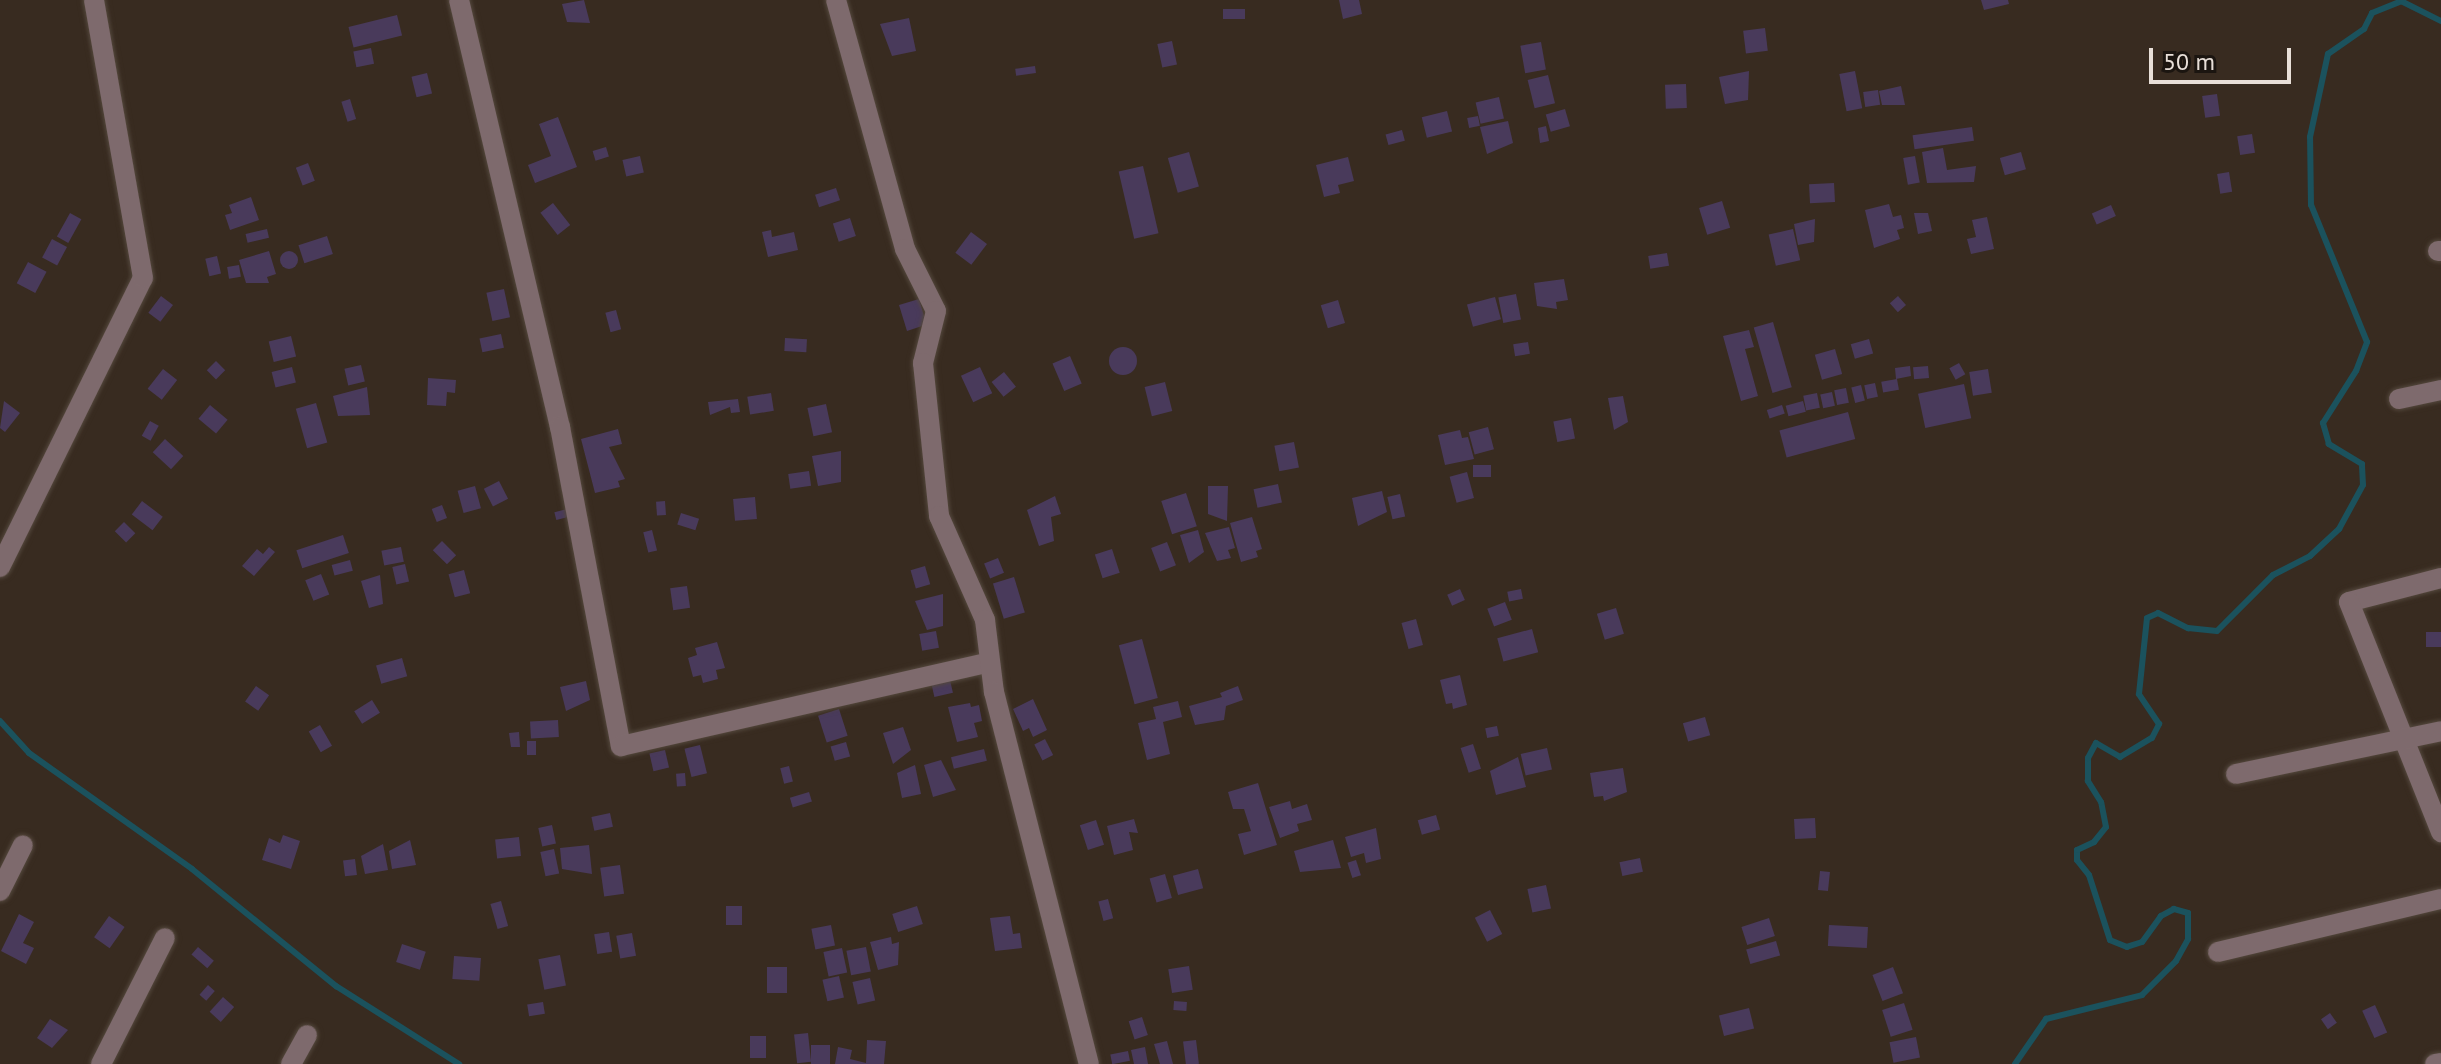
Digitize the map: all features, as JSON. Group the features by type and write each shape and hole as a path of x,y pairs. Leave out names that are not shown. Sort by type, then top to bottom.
{"street":[{"path":"0,567 143,278 94,0"},
{"path":"459,0 560,427 621,746 990,662"},
{"path":"836,0 905,249 936,311 923,363 939,516 985,620 990,662 1089,1064"},
{"path":"2399,399 2441,390"},
{"path":"2441,578 2349,602 2401,740 2441,832"},
{"path":"2236,774 2441,731"},
{"path":"0,891 23,845"},
{"path":"2218,952 2441,899"},
{"path":"101,1064 165,938"},
{"path":"291,1064 307,1035"}],"building":[{"path":"584,0 590,23 567,22 562,4"},
{"path":"1339,0 1359,0 1362,14 1343,19"},
{"path":"1981,0 2008,0 2009,4 1984,10"},
{"path":"1223,9 1245,9 1245,19 1223,19"},
{"path":"397,15 402,35 354,47 348,27"},
{"path":"909,18 916,51 892,56 880,24"},
{"path":"1765,28 1768,51 1746,54 1743,31"},
{"path":"1172,41 1177,64 1162,68 1157,44"},
{"path":"1541,42 1546,70 1525,73 1520,46"},
{"path":"371,48 374,64 356,67 353,51"},
{"path":"1035,66 1036,73 1016,76 1015,69"},
{"path":"1749,71 1748,100 1725,104 1719,77"},
{"path":"1855,71 1862,108 1847,111 1839,74"},
{"path":"427,73 432,93 417,97 411,77"},
{"path":"1548,75 1555,103 1535,108 1528,80"},
{"path":"1686,84 1687,108 1666,109 1665,85"},
{"path":"1901,86 1905,105 1882,105 1879,91"},
{"path":"1878,90 1880,105 1865,107 1863,92"},
{"path":"2217,94 2220,116 2205,118 2202,96"},
{"path":"1499,97 1504,118 1481,124 1476,102"},
{"path":"350,99 356,119 348,122 341,102"},
{"path":"1565,109 1570,126 1551,132 1546,115"},
{"path":"1447,111 1452,131 1427,138 1422,117"},
{"path":"1478,116 1480,126 1469,128 1467,118"},
{"path":"558,117 577,167 535,183 528,165 551,156 539,124"},
{"path":"1508,121 1513,143 1487,154 1480,127"},
{"path":"1546,126 1549,141 1540,143 1538,128"},
{"path":"1972,127 1974,141 1915,149 1913,135"},
{"path":"1402,130 1405,141 1388,145 1386,134"},
{"path":"2252,134 2255,153 2240,155 2237,136"},
{"path":"606,147 609,157 596,161 593,151"},
{"path":"1943,148 1947,170 1976,166 1974,182 1927,183 1922,152"},
{"path":"1189,152 1199,187 1178,193 1168,158"},
{"path":"2021,152 2026,169 2005,175 2000,158"},
{"path":"640,156 644,173 626,177 622,160"},
{"path":"1915,156 1920,183 1908,185 1903,158"},
{"path":"1348,157 1354,181 1338,185 1340,193 1324,197 1316,165"},
{"path":"308,163 315,181 303,185 296,168"},
{"path":"1143,166 1159,233 1134,239 1119,172"},
{"path":"2229,172 2232,192 2220,194 2217,174"},
{"path":"1834,183 1835,202 1810,203 1809,184"},
{"path":"836,188 840,200 819,207 815,195"},
{"path":"251,197 259,220 230,230 225,215 232,213 229,205"},
{"path":"1722,201 1730,228 1707,235 1699,208"},
{"path":"553,203 570,225 558,235 540,213"},
{"path":"1889,204 1893,217 1901,215 1904,228 1897,230 1900,239 1874,248 1865,210"},
{"path":"2111,205 2116,216 2097,225 2092,214"},
{"path":"70,213 81,219 68,243 57,237"},
{"path":"1914,213 1928,213 1932,231 1918,234"},
{"path":"1987,217 1994,249 1971,254 1967,239 1976,237 1972,220"},
{"path":"850,218 856,236 839,242 833,224"},
{"path":"1815,219 1814,242 1798,245 1794,224"},
{"path":"267,229 269,238 248,243 246,234"},
{"path":"1793,229 1800,260 1776,266 1769,235"},
{"path":"771,230 772,237 794,232 798,250 768,257 762,232"},
{"path":"971,232 987,244 971,265 955,253"},
{"path":"327,236 333,254 304,263 298,245"},
{"path":"52,239 67,247 57,266 42,258"},
{"path":"269,251 276,274 267,277 269,283 246,283 239,260"},
{"path":"289,251 298,260 289,269 280,260"},
{"path":"1667,253 1669,266 1650,269 1648,256"},
{"path":"217,256 221,274 209,276 205,259"},
{"path":"28,262 47,272 35,293 17,283"},
{"path":"239,265 241,277 229,279 227,267"},
{"path":"1564,279 1568,300 1556,302 1557,309 1537,306 1534,283"},
{"path":"504,289 510,317 492,321 486,293"},
{"path":"1516,294 1521,320 1503,323 1498,297"},
{"path":"161,296 173,305 160,322 148,313"},
{"path":"1898,296 1906,305 1898,312 1890,303"},
{"path":"1495,297 1501,319 1473,327 1467,305"},
{"path":"919,299 925,319 922,326 907,331 899,305"},
{"path":"1338,300 1345,323 1328,328 1321,305"},
{"path":"616,310 621,329 611,332 605,313"},
{"path":"1773,322 1792,387 1773,393 1754,328"},
{"path":"1749,330 1754,347 1745,349 1758,396 1741,401 1723,336"},
{"path":"501,334 504,348 482,352 479,339"},
{"path":"291,336 296,356 274,362 269,342"},
{"path":"785,338 807,339 806,352 784,351"},
{"path":"1869,339 1873,353 1855,359 1851,344"},
{"path":"1528,342 1530,354 1515,356 1513,344"},
{"path":"1123,347 1133,351 1137,361 1133,371 1123,375 1113,371 1109,361 1113,351"},
{"path":"1835,349 1842,374 1822,380 1815,355"},
{"path":"1070,356 1082,384 1064,391 1053,363"},
{"path":"216,361 225,370 216,379 207,370"},
{"path":"1959,363 1965,374 1956,380 1949,368"},
{"path":"361,365 365,382 348,385 344,369"},
{"path":"1910,366 1911,376 1896,379 1895,368"},
{"path":"1928,366 1929,378 1914,379 1913,367"},
{"path":"292,367 296,383 275,388 272,372"},
{"path":"980,367 992,393 973,402 961,376"},
{"path":"163,369 177,380 162,400 148,389"},
{"path":"1988,369 1992,393 1973,396 1969,372"},
{"path":"1004,372 1016,387 1004,397 992,382"},
{"path":"428,378 456,380 455,393 447,392 446,406 427,405"},
{"path":"1897,379 1899,390 1883,393 1881,382"},
{"path":"1165,382 1172,411 1152,416 1145,387"},
{"path":"1875,383 1878,397 1867,399 1864,385"},
{"path":"1964,384 1971,418 1925,428 1918,394"},
{"path":"1861,385 1865,401 1855,403 1851,387"},
{"path":"367,387 370,415 338,416 333,396"},
{"path":"1846,388 1849,403 1837,405 1834,390"},
{"path":"1832,392 1835,406 1823,408 1820,394"},
{"path":"771,393 774,411 750,415 747,397"},
{"path":"1817,393 1820,408 1806,410 1803,396"},
{"path":"1623,396 1628,422 1614,430 1608,398"},
{"path":"738,399 740,412 731,413 730,407 710,415 708,402"},
{"path":"4,401 20,413 5,432 0,428"},
{"path":"1803,401 1806,412 1788,416 1786,406"},
{"path":"316,403 327,442 307,448 296,409"},
{"path":"826,404 832,432 813,436 807,408"},
{"path":"210,405 228,420 216,434 198,419"},
{"path":"1782,405 1785,414 1770,419 1767,410"},
{"path":"1848,412 1855,439 1787,457 1779,430"},
{"path":"1571,418 1575,439 1557,442 1553,421"},
{"path":"150,421 159,426 151,441 142,436"},
{"path":"1488,427 1494,449 1475,454 1469,432"},
{"path":"618,429 622,444 609,447 625,479 618,481 620,487 595,493 581,439"},
{"path":"1460,430 1462,438 1468,437 1474,459 1445,465 1438,435"},
{"path":"165,439 183,456 171,469 153,452"},
{"path":"1294,442 1299,468 1279,471 1274,446"},
{"path":"841,451 841,482 818,486 812,456"},
{"path":"1473,465 1491,465 1491,477 1473,477"},
{"path":"809,471 811,486 790,489 788,474"},
{"path":"1467,472 1474,498 1457,503 1450,477"},
{"path":"499,481 508,499 493,507 484,489"},
{"path":"1278,484 1282,503 1257,508 1254,489"},
{"path":"475,486 481,508 464,513 458,491"},
{"path":"1208,486 1228,486 1227,521 1208,514"},
{"path":"1382,491 1387,512 1358,526 1352,498"},
{"path":"1186,493 1197,526 1172,534 1161,501"},
{"path":"1400,494 1405,516 1393,519 1387,497"},
{"path":"1055,496 1061,514 1051,517 1054,541 1039,546 1027,510"},
{"path":"755,497 757,519 735,521 733,499"},
{"path":"142,501 163,517 153,530 132,515"},
{"path":"665,501 666,515 657,516 656,502"},
{"path":"442,505 447,518 437,522 432,509"},
{"path":"567,509 569,517 556,520 554,512"},
{"path":"681,513 699,519 695,530 677,524"},
{"path":"1252,517 1262,549 1256,551 1258,557 1241,562 1230,523"},
{"path":"124,522 135,533 126,543 115,531"},
{"path":"1229,527 1235,548 1228,550 1231,558 1217,561 1205,533"},
{"path":"652,530 657,550 648,553 643,532"},
{"path":"1198,530 1204,552 1189,563 1180,535"},
{"path":"343,535 349,553 302,568 296,550"},
{"path":"442,541 456,555 447,564 433,550"},
{"path":"1167,542 1176,565 1160,571 1151,548"},
{"path":"269,547 275,552 254,576 242,566 257,549 263,554"},
{"path":"401,547 404,562 384,566 381,551"},
{"path":"1112,549 1120,573 1103,578 1095,555"},
{"path":"998,558 1004,573 990,578 984,564"},
{"path":"350,560 353,571 334,576 332,565"},
{"path":"405,564 409,582 396,584 392,567"},
{"path":"925,566 930,584 916,588 911,570"},
{"path":"464,570 470,593 455,597 449,574"},
{"path":"321,574 329,594 313,601 305,580"},
{"path":"380,575 383,604 369,608 361,581"},
{"path":"1014,577 1025,612 1004,619 993,583"},
{"path":"687,586 690,608 673,610 670,588"},
{"path":"1460,589 1465,600 1452,606 1447,595"},
{"path":"1521,589 1523,599 1509,601 1507,592"},
{"path":"943,594 943,626 927,630 915,601"},
{"path":"1505,602 1512,620 1494,627 1487,609"},
{"path":"1616,608 1624,634 1605,640 1597,614"},
{"path":"1416,619 1423,645 1408,649 1402,623"},
{"path":"1532,629 1538,652 1503,661 1497,638"},
{"path":"936,631 939,648 922,651 919,634"},
{"path":"2426,632 2441,632 2441,647 2426,647"},
{"path":"1142,639 1158,698 1135,704 1119,645"},
{"path":"717,642 725,668 716,670 718,679 703,683 701,675 693,677 688,658 697,655 695,648"},
{"path":"402,658 407,676 381,684 376,665"},
{"path":"1460,675 1467,705 1453,709 1452,703 1446,704 1440,680"},
{"path":"950,680 953,693 934,697 931,684"},
{"path":"586,681 590,700 566,711 560,687"},
{"path":"256,686 269,695 258,711 245,702"},
{"path":"1238,686 1243,700 1226,706 1224,720 1195,725 1189,706 1222,697 1220,693"},
{"path":"1033,699 1047,730 1033,737 1029,728 1023,731 1013,709"},
{"path":"372,700 380,713 362,724 354,711"},
{"path":"1178,701 1182,717 1163,722 1170,754 1147,760 1138,723 1156,719 1153,707"},
{"path":"970,703 971,707 979,705 982,721 974,723 978,737 957,742 948,707"},
{"path":"839,709 848,736 827,742 818,716"},
{"path":"1705,717 1710,735 1688,742 1683,723"},
{"path":"558,720 559,737 531,738 530,721"},
{"path":"320,725 332,746 321,752 309,732"},
{"path":"1497,726 1499,736 1487,738 1485,728"},
{"path":"903,727 911,750 893,764 883,733"},
{"path":"519,732 520,747 511,747 509,733"},
{"path":"1045,739 1053,755 1042,760 1034,744"},
{"path":"527,741 536,741 536,755 527,755"},
{"path":"846,742 850,756 835,761 831,746"},
{"path":"1473,744 1481,769 1469,773 1461,748"},
{"path":"700,745 707,773 691,777 684,749"},
{"path":"1547,748 1552,769 1526,776 1521,754"},
{"path":"984,749 987,761 954,769 951,757"},
{"path":"665,750 669,768 653,771 649,754"},
{"path":"1518,757 1526,787 1496,795 1490,771"},
{"path":"941,760 956,790 933,797 924,765"},
{"path":"915,765 921,794 902,798 897,773"},
{"path":"789,766 793,782 784,784 780,768"},
{"path":"1623,768 1627,792 1604,801 1603,796 1594,797 1590,773"},
{"path":"685,773 686,786 677,787 676,774"},
{"path":"1258,783 1277,845 1244,855 1238,834 1251,831 1244,809 1233,809 1228,792"},
{"path":"809,792 812,802 793,807 790,798"},
{"path":"1290,801 1292,809 1307,804 1312,820 1297,824 1299,831 1280,838 1269,807"},
{"path":"610,813 613,827 594,831 591,817"},
{"path":"1436,815 1440,829 1422,835 1418,820"},
{"path":"1815,818 1816,838 1795,839 1794,819"},
{"path":"1134,819 1138,833 1129,832 1133,850 1114,855 1107,826"},
{"path":"1096,820 1104,845 1088,850 1080,825"},
{"path":"552,825 556,844 542,846 538,828"},
{"path":"1376,828 1381,859 1366,863 1364,853 1351,857 1345,837"},
{"path":"283,835 300,841 291,869 262,860 269,838 280,843"},
{"path":"519,837 521,856 497,858 495,840"},
{"path":"410,840 416,865 392,869 389,851"},
{"path":"1333,840 1341,868 1300,872 1294,851"},
{"path":"383,844 388,870 365,874 361,856"},
{"path":"589,845 592,874 562,869 560,848"},
{"path":"554,849 559,873 546,876 540,852"},
{"path":"1640,858 1643,872 1622,876 1619,862"},
{"path":"355,859 357,875 345,876 343,860"},
{"path":"1356,860 1361,875 1352,878 1347,863"},
{"path":"620,865 624,894 604,897 600,868"},
{"path":"1198,869 1203,888 1178,895 1173,876"},
{"path":"1820,871 1830,872 1828,891 1818,890"},
{"path":"1165,874 1172,898 1157,902 1150,878"},
{"path":"1546,885 1551,908 1532,912 1527,889"},
{"path":"1108,899 1113,918 1104,921 1098,902"},
{"path":"501,901 508,926 498,929 490,904"},
{"path":"726,906 742,906 742,925 726,925"},
{"path":"917,906 923,924 898,932 892,914"},
{"path":"1490,910 1502,934 1487,942 1475,918"},
{"path":"19,914 34,922 23,943 34,948 26,964 1,951"},
{"path":"109,916 125,927 110,948 94,937"},
{"path":"1010,916 1013,934 1020,933 1022,948 995,951 990,918"},
{"path":"1769,918 1775,936 1747,945 1741,927"},
{"path":"831,925 835,946 815,949 811,929"},
{"path":"1829,925 1868,927 1867,948 1828,946"},
{"path":"609,932 612,952 597,954 594,934"},
{"path":"632,933 636,956 620,958 616,936"},
{"path":"891,937 892,944 899,942 898,965 878,970 870,942"},
{"path":"1776,941 1780,955 1750,964 1746,950"},
{"path":"402,944 426,952 420,970 396,962"},
{"path":"198,947 214,961 207,968 191,955"},
{"path":"866,947 871,972 851,975 846,951"},
{"path":"842,948 847,972 829,976 823,952"},
{"path":"560,955 566,985 544,990 538,959"},
{"path":"454,956 481,958 479,981 452,979"},
{"path":"1189,966 1193,990 1172,993 1168,969"},
{"path":"767,967 787,967 787,993 767,993"},
{"path":"1893,967 1903,993 1882,1001 1872,975"},
{"path":"839,976 844,997 827,1001 822,980"},
{"path":"870,978 875,1000 858,1004 852,982"},
{"path":"208,985 215,991 206,1001 199,995"},
{"path":"223,997 234,1007 221,1022 210,1012"},
{"path":"1174,1001 1187,1002 1186,1011 1173,1010"},
{"path":"543,1002 545,1014 529,1016 527,1005"},
{"path":"1904,1003 1913,1030 1891,1037 1882,1010"},
{"path":"2375,1005 2387,1032 2374,1038 2362,1011"},
{"path":"1749,1008 1754,1028 1724,1036 1719,1015"},
{"path":"2330,1013 2337,1023 2328,1029 2321,1019"},
{"path":"1142,1017 1148,1035 1135,1039 1129,1021"},
{"path":"50,1019 68,1030 52,1048 37,1038"},
{"path":"808,1033 811,1062 797,1063 794,1034"},
{"path":"750,1036 766,1036 766,1058 750,1058"},
{"path":"1916,1037 1920,1058 1894,1063 1889,1042"},
{"path":"867,1040 886,1041 884,1064 835,1064 838,1047 852,1050 850,1059 866,1063"},
{"path":"1196,1040 1199,1064 1186,1064 1183,1042"},
{"path":"1167,1041 1173,1064 1160,1064 1154,1044"},
{"path":"811,1045 830,1045 830,1064 811,1064"},
{"path":"1145,1047 1148,1064 1134,1064 1131,1050"},
{"path":"1128,1051 1130,1061 1112,1064 1110,1054"}],"waterway":[{"path":"2015,1064 2046,1019 2142,995 2176,961 2188,939 2188,913 2174,909 2161,916 2142,942 2127,947 2110,940 2089,875 2077,860 2077,850 2094,842 2106,827 2101,802 2088,781 2088,758 2096,743 2120,757 2152,738 2159,724 2139,694 2147,618 2158,613 2188,628 2217,631 2273,575 2310,556 2339,529 2363,485 2362,464 2329,444 2323,423 2356,371 2367,342 2311,205 2310,137 2328,54 2364,29 2372,13 2401,1 2441,21"},
{"path":"0,721 29,753 192,869 336,986 459,1064"}]}
